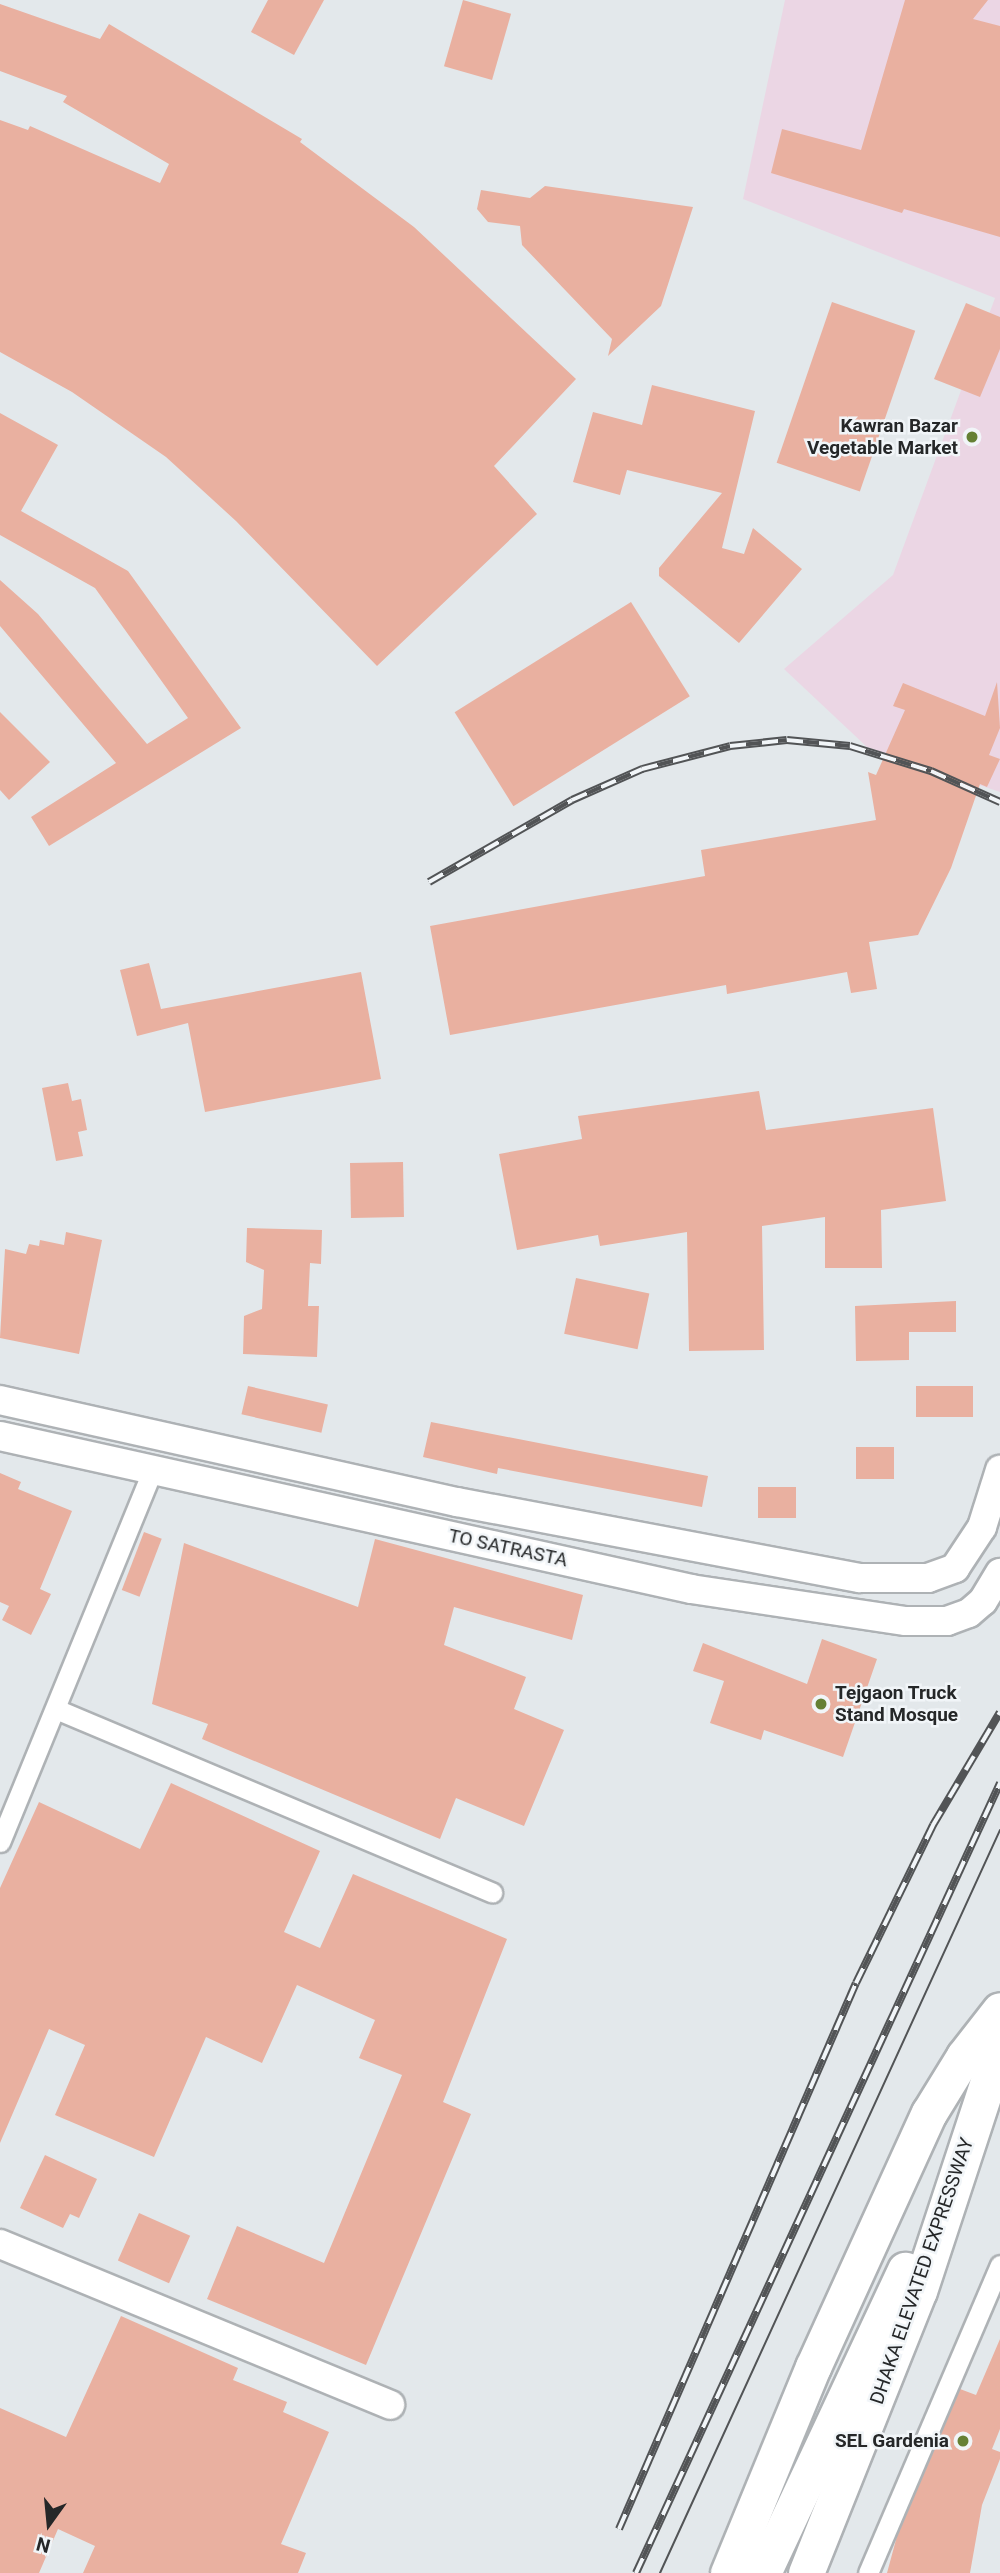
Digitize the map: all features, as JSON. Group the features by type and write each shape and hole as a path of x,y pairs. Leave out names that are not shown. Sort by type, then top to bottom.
{"highway":[{"path":"728,2573 813,2367 929,2113 964,2056 1000,2010"},
{"name":"DHAKA ELEVATED EXPRESSWAY","path":"806,2573 919,2291 1000,2045"},
{"path":"763,2573 811,2462 958,2172"}],"street":[{"path":"0,1400 161,1437 698,1551 860,1578 928,1578 955,1568 970,1548 1000,1470"},
{"name":"TO SATRASTA","path":"0,1436 152,1472 691,1589 928,1622 969,1613 983,1601 1000,1573"},
{"path":"0,1842 58,1710 152,1472 161,1437"},
{"path":"691,1589 698,1551"},
{"path":"928,1578 928,1622"},
{"path":"58,1710 492,1892"},
{"path":"0,2244 390,2405"},
{"path":"868,2573 1000,2265"}],"shaded area":[{"name":"Kawran Bazar Vegetable Market","path":"785,0 1000,0 1000,792 867,747 784,669 893,575 995,298 743,199"}],"building":[{"path":"268,0 324,0 294,55 251,32"},
{"path":"463,0 511,14 492,80 444,66"},
{"path":"905,0 988,0 973,19 1000,26 1000,237 904,209 902,213 771,173 782,129 861,150"},
{"path":"0,4 100,39 109,24 302,139 300,142 414,227 576,379 494,466 537,514 377,666 236,521 166,457 72,392 0,352 0,120 28,130 30,126 160,183 169,164 63,102 67,96 0,71"},
{"path":"545,186 693,207 661,306 608,356 612,339 522,245 520,226 488,222 477,209 481,190 530,198"},
{"path":"832,302 915,331 860,491 777,463"},
{"path":"966,303 1000,317 1000,349 980,397 934,379"},
{"path":"652,385 755,411 722,548 744,554 753,528 802,569 739,643 659,576 659,568 722,493 627,470 620,495 573,482 593,412 642,425"},
{"path":"0,413 58,445 21,511 128,571 241,728 49,846 31,817 116,763 0,626 0,580 38,614 147,744 188,718 95,588 0,535"},
{"path":"631,602 690,696 513,806 455,712"},
{"path":"997,682 1000,728 989,755 1000,759 987,787 980,784 951,868 918,935 869,942 877,989 851,993 847,972 727,994 726,985 450,1035 430,926 705,876 701,850 876,820 868,772 876,775 905,710 893,706 903,683 985,716"},
{"path":"0,712 50,762 9,800 0,790"},
{"path":"149,963 161,1009 361,972 381,1079 205,1112 188,1023 137,1036 120,970"},
{"path":"68,1083 72,1101 81,1099 87,1130 78,1132 83,1156 56,1161 42,1088"},
{"path":"759,1091 766,1130 933,1108 946,1201 881,1210 882,1268 825,1268 825,1217 762,1226 764,1350 689,1351 687,1232 600,1246 598,1235 517,1250 499,1154 582,1139 578,1116"},
{"path":"403,1162 404,1217 351,1218 350,1163"},
{"path":"247,1228 322,1230 321,1264 310,1263 308,1306 319,1306 317,1357 243,1354 244,1316 262,1309 264,1270 246,1262"},
{"path":"66,1232 102,1240 79,1354 0,1338 5,1249 26,1254 29,1244 39,1246 40,1240 64,1245"},
{"path":"576,1278 649,1294 638,1349 564,1334"},
{"path":"956,1301 956,1332 909,1332 909,1360 856,1361 855,1306"},
{"path":"248,1386 328,1404 321,1433 241,1414"},
{"path":"916,1386 973,1386 973,1417 916,1417"},
{"path":"431,1422 708,1476 702,1507 498,1468 497,1474 423,1457"},
{"path":"856,1447 894,1447 894,1479 856,1479"},
{"path":"0,1473 21,1482 18,1489 72,1511 40,1589 51,1594 31,1635 2,1620 9,1606 0,1602"},
{"path":"758,1487 796,1487 796,1518 758,1518"},
{"path":"144,1532 162,1539 140,1597 122,1590"},
{"path":"375,1539 583,1595 572,1640 454,1607 444,1645 526,1677 514,1709 564,1730 524,1826 456,1798 440,1839 202,1739 208,1724 152,1704 184,1543 358,1607"},
{"path":"822,1639 877,1659 843,1757 764,1730 761,1740 710,1723 724,1681 693,1671 703,1643 807,1684"},
{"path":"171,1783 320,1851 284,1932 320,1948 353,1874 507,1939 443,2102 471,2114 366,2365 207,2299 237,2226 324,2263 402,2075 359,2058 375,2020 297,1985 262,2063 206,2037 154,2157 55,2115 85,2045 49,2029 0,2143 0,1888 39,1802 140,1849"},
{"path":"45,2155 97,2179 79,2218 70,2214 63,2228 20,2208"},
{"path":"139,2213 190,2236 169,2283 118,2261"},
{"path":"121,2316 238,2368 233,2380 287,2402 283,2412 329,2432 281,2544 306,2553 298,2573 83,2573 95,2546 58,2529 39,2573 0,2573 0,2408 66,2437"},
{"path":"1000,2339 1000,2429 992,2449 1000,2452 1000,2459 982,2505 970,2573 887,2573 897,2536 960,2389 976,2395"}],"tram line":[{"path":"660,2573 1000,1830"}],"railway":[{"path":"429,882 572,800 642,769 730,746 787,740 850,746 931,771 1000,802"},
{"path":"619,2529 856,1983 933,1825 1000,1712"},
{"path":"636,2573 1000,1783"}],"place":[{"name":"Kawran Bazar Vegetable Market","path":"972,437"},
{"name":"Tejgaon Truck Stand Mosque","path":"821,1704"},
{"name":"SEL Gardenia","path":"963,2441"}]}
